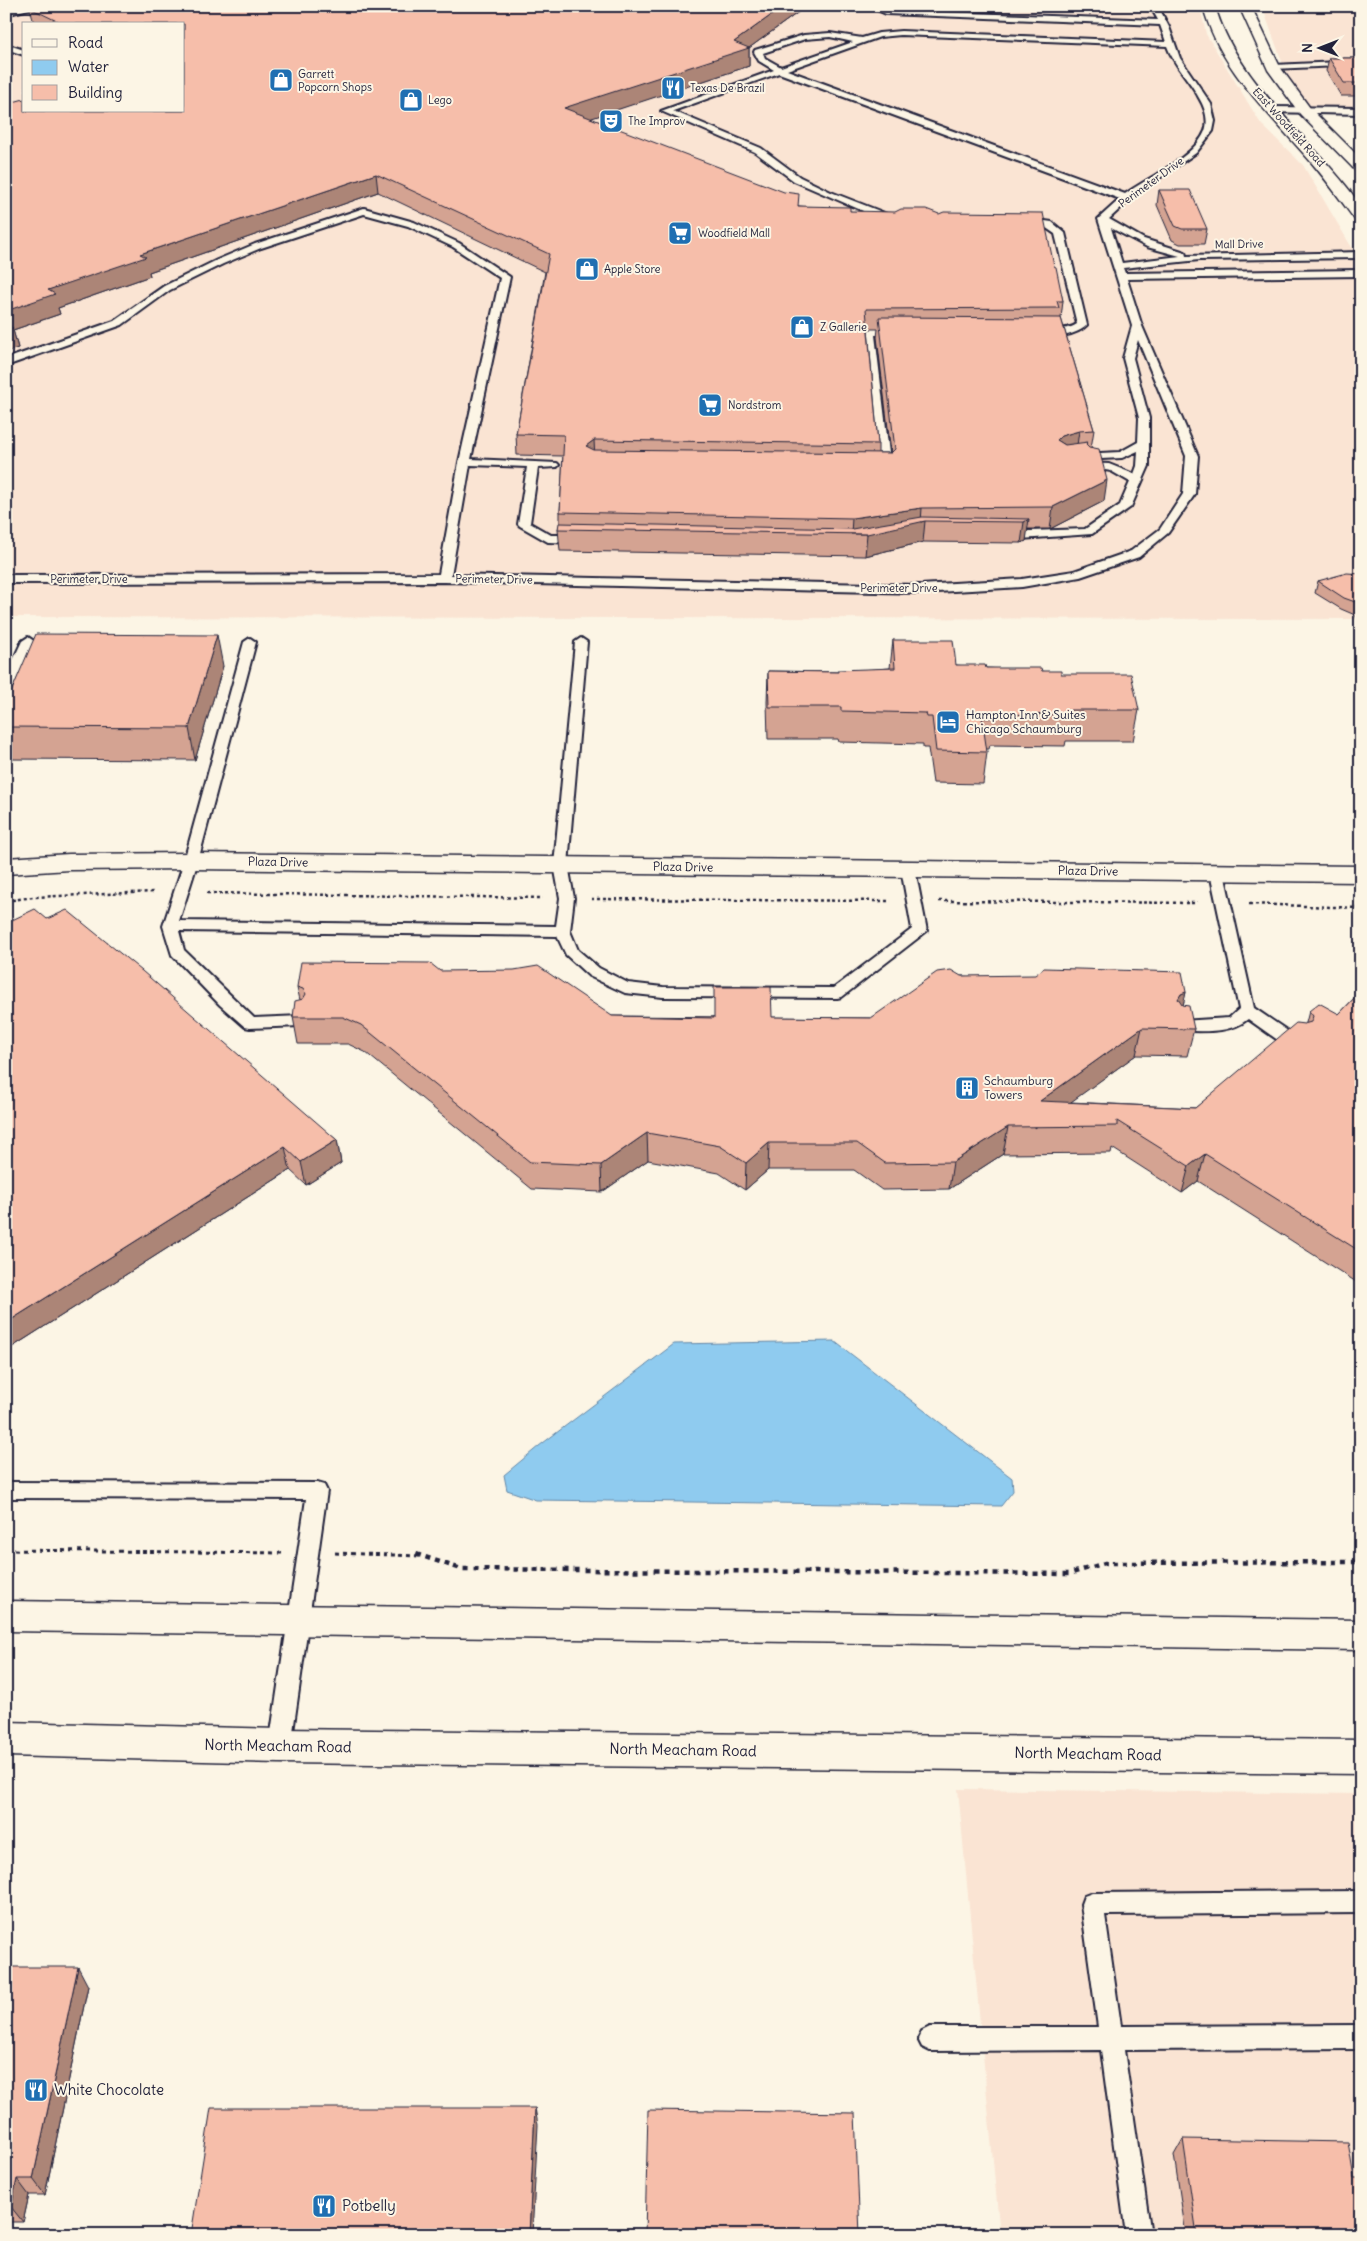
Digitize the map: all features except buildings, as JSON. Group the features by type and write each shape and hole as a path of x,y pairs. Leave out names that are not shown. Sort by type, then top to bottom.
{"street":[{"name":"East Woodfield Road","path":"1209,6 1219,37 1240,70 1272,110 1335,180 1361,218"},
{"name":"East Woodfield Road","path":"1245,6 1273,67 1305,111 1361,168"},
{"name":"Plaza Drive","path":"6,866 69,862 191,861 1361,874"},
{"path":"6,1616 1361,1635"},
{"name":"North Meacham Road","path":"6,1739 280,1746 1361,1757"}],"lane":[{"path":"6,13 36,6"},
{"path":"872,6 886,12 1163,23"},
{"name":"Perimeter Drive","path":"6,579 444,578 920,589 1022,583 1076,574 1135,554 1164,531 1189,494 1192,456 1138,326 1103,219 1126,198 1170,170 1191,152 1207,136 1211,122 1206,104 1177,60 1169,44 1163,23 1155,12 1154,6"},
{"path":"901,218 884,217 828,194 797,179 758,150 665,111 879,35 900,33 1169,44"},
{"path":"864,41 830,35 804,37 758,52 762,58 781,71 1126,198"},
{"path":"6,46 22,52"},
{"path":"1273,67 1361,63"},
{"path":"1272,110 1361,111"},
{"path":"6,363 118,322 167,288 227,259 258,246 364,211 411,224 447,241 505,277 465,462 444,578"},
{"path":"1103,219 1128,236 1150,247 1199,257"},
{"path":"1012,220 1046,224 1056,228 1060,234 1082,325 1076,330 1062,333 1032,333"},
{"name":"Mall Drive","path":"1120,271 1199,257 1361,255"},
{"path":"1120,271 1361,273"},
{"path":"994,535 1013,536 1088,532 1125,507 1142,466 1144,418 1128,358 1138,326"},
{"path":"866,469 885,470 870,332 908,332"},
{"path":"1136,481 1128,473 1110,466 1070,461 1122,455 1143,444"},
{"path":"465,462 553,465"},
{"path":"532,465 524,524 548,538 588,539"},
{"path":"6,689 9,676 28,640"},
{"path":"250,642 191,861 170,926 177,952 225,1001 250,1023 301,1021"},
{"path":"581,642 561,865 567,898 563,931 571,952 594,972 625,988 663,992 836,993 920,931 908,869"},
{"path":"1217,873 1247,1011 1295,1044"},
{"path":"170,926 563,931"},
{"path":"1181,1026 1218,1025 1234,1022 1247,1011"},
{"path":"6,1490 317,1491 280,1746"},
{"path":"1139,2235 1092,1904 1361,1902"},
{"path":"930,2039 1361,2037"}],"path":[{"path":"6,901 33,897 181,892 567,898 1224,903 1361,908"},
{"path":"6,1550 415,1554 461,1569 1069,1574 1105,1563 1361,1562"}],"shaded area":[{"path":"6,6 1200,6 1206,34 1261,124 1303,165 1361,263 1361,619 6,617"},
{"path":"1262,6 1361,6 1361,115 1301,114"},
{"path":"958,1789 1361,1794 1361,2235 1000,2235"}],"water":[{"path":"834,1341 1012,1478 1013,1491 1001,1506 536,1500 507,1490 504,1475 539,1446 674,1344"}],"place":[{"name":"Garrett Popcorn Shops","path":"281,80"},
{"name":"Texas De Brazil","path":"673,88"},
{"name":"Lego","path":"411,100"},
{"name":"The Improv","path":"611,121"},
{"name":"Woodfield Mall","path":"680,233"},
{"name":"Apple Store","path":"587,269"},
{"name":"Z Gallerie","path":"802,327"},
{"name":"Nordstrom","path":"710,405"},
{"name":"Hampton Inn & Suites Chicago Schaumburg","path":"948,722"},
{"name":"Schaumburg Towers","path":"967,1088"},
{"name":"White Chocolate","path":"36,2090"},
{"name":"Potbelly","path":"324,2206"}]}
